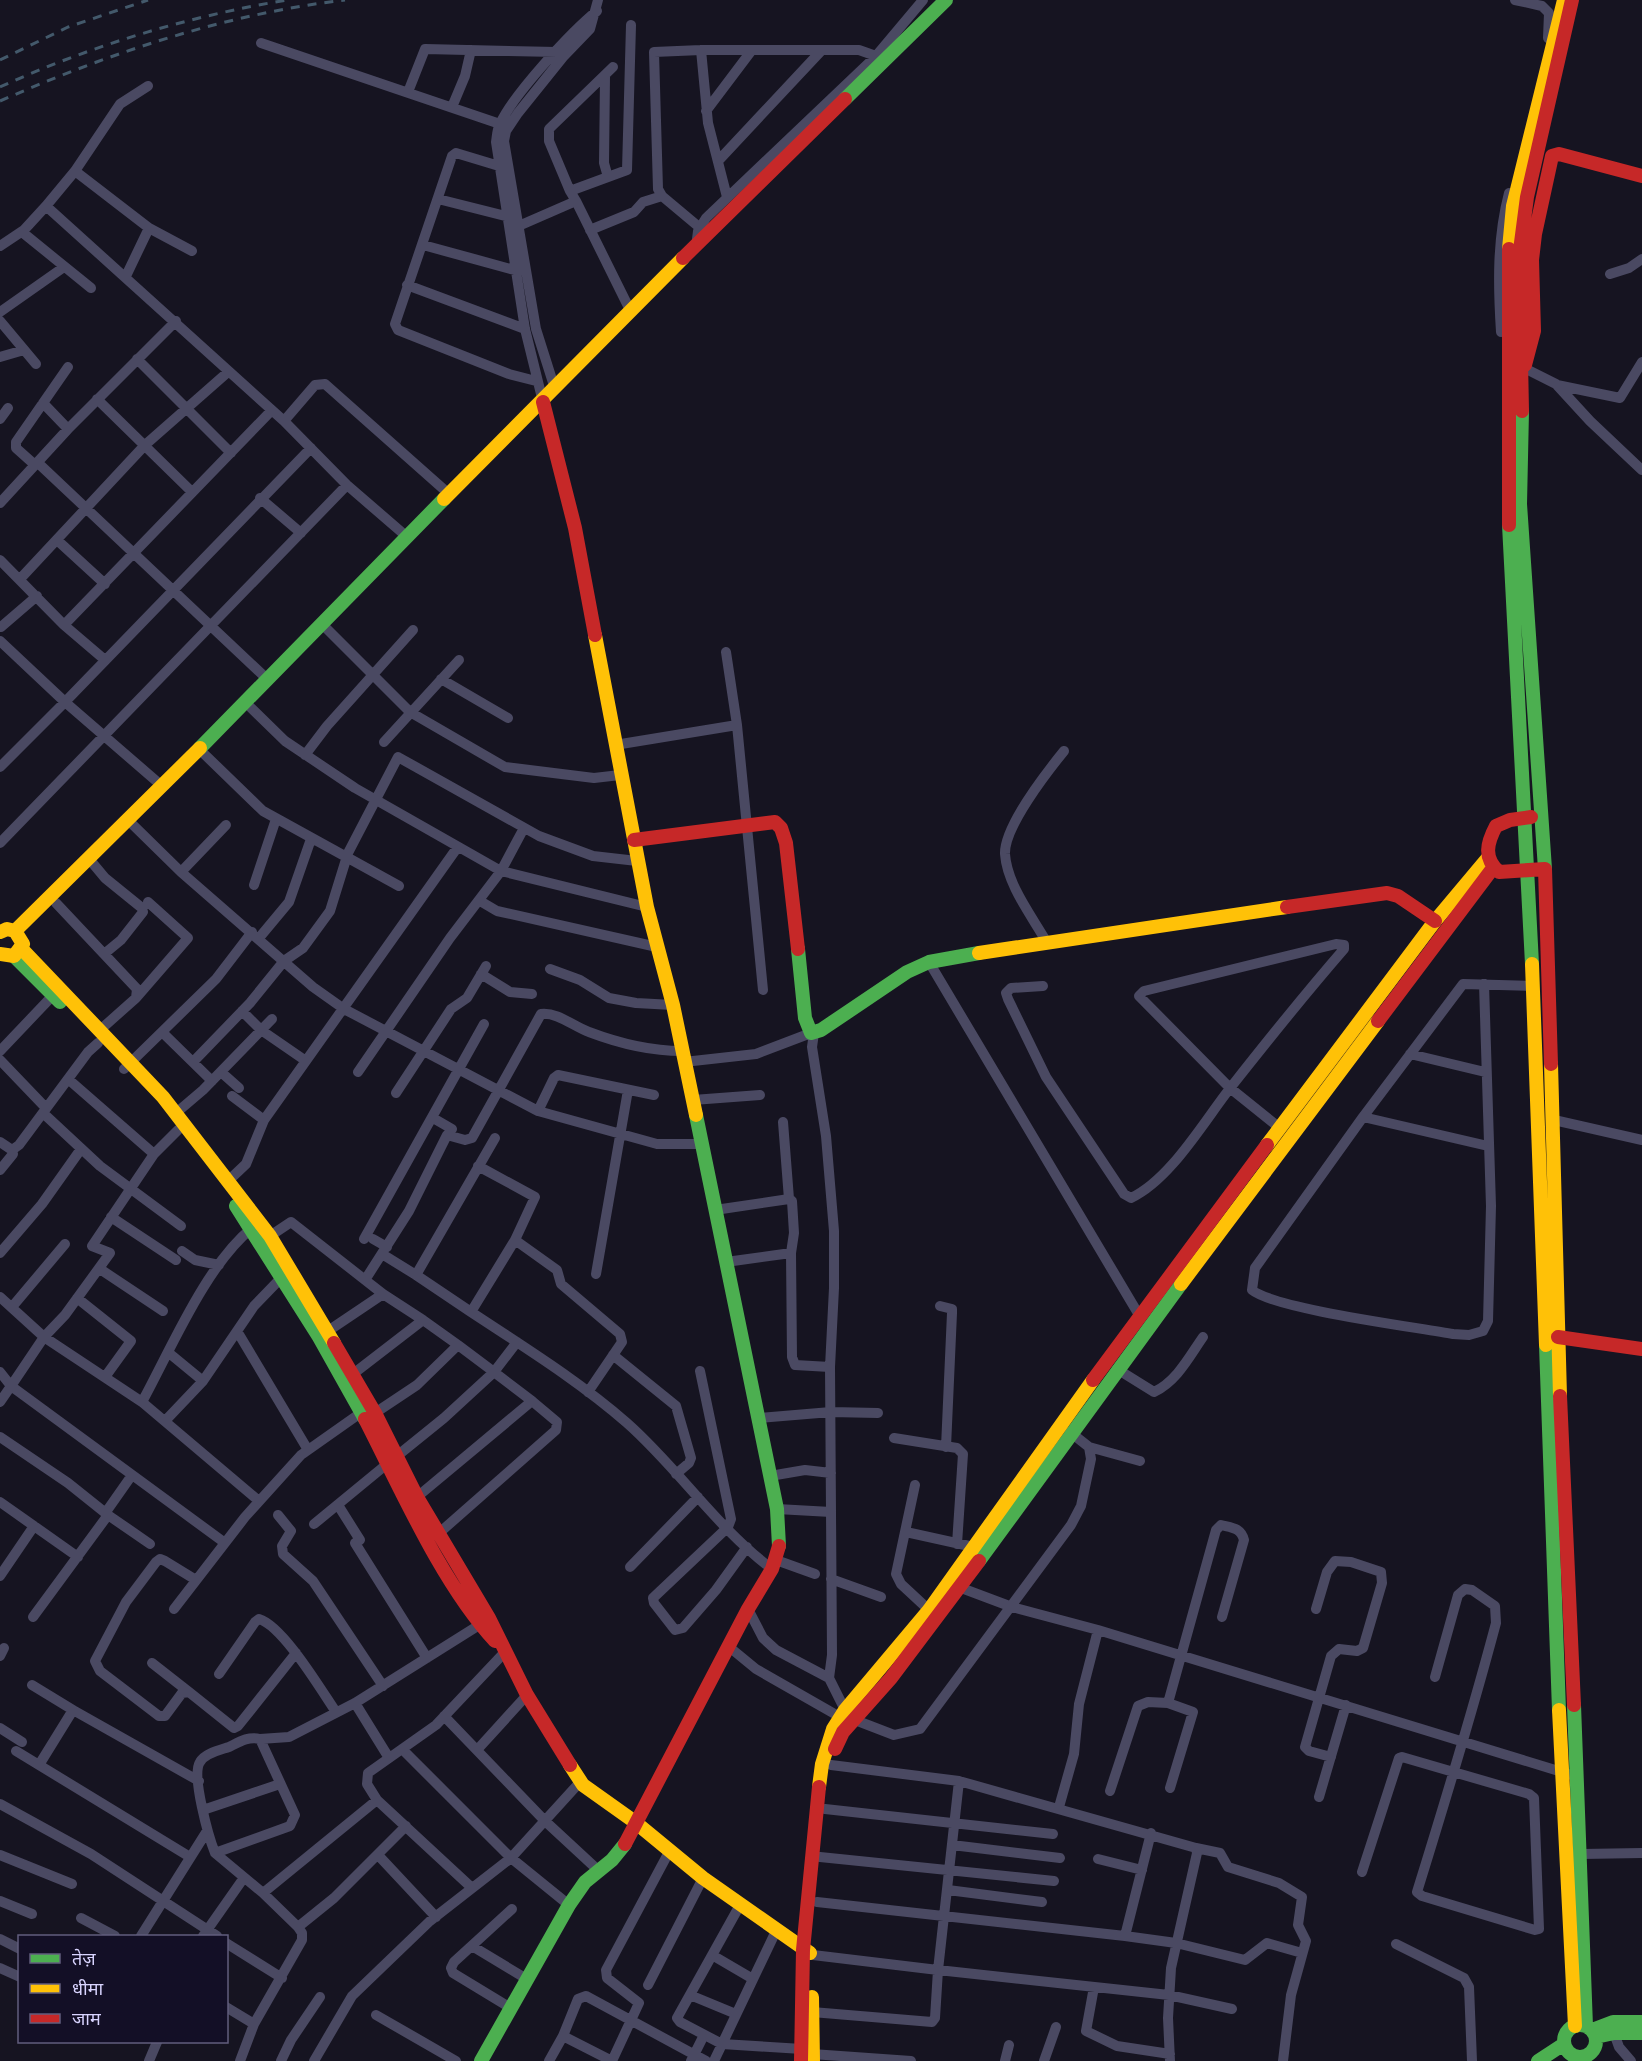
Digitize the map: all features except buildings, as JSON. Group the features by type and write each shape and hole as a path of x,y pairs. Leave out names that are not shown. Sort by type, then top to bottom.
{"street":[{"path":"696,247 699,227 727,197 876,56 923,0"},
{"path":"8,943 406,536 543,402 630,310 946,0"},
{"path":"1515,0 1542,6 1549,13 1551,20 1502,221 1499,250 1502,345 1519,370 1556,384 1620,398 1642,362"},
{"path":"1564,0 1513,206 1508,259 1519,370 1520,504 1545,869 1554,1120 1558,1337 1575,1776 1582,1854 1587,2030"},
{"path":"1516,345 1521,231 1572,0"},
{"path":"481,2061 525,1978 569,1905 585,1882 624,1846 728,1646 774,1564 780,1537 777,1509 673,1005 637,861 575,528 536,381 525,329 518,271 516,228 509,217 496,142 500,124 597,6"},
{"path":"555,389 536,329 516,228 504,149 506,131 563,57 590,29 597,6"},
{"path":"516,228 608,177 627,170 631,25"},
{"path":"261,43 500,124"},
{"path":"408,92 425,49 557,52"},
{"path":"452,107 465,76 471,50"},
{"path":"701,50 706,111 727,197"},
{"path":"706,111 752,51"},
{"path":"719,160 821,51"},
{"path":"699,227 662,196 656,183 654,52 866,51 876,56"},
{"path":"613,67 549,129 549,141 573,196 630,310"},
{"path":"604,77 604,163 608,177"},
{"path":"0,246 22,232 46,206 75,171 120,104 148,86"},
{"path":"499,166 456,153 452,156 395,321 398,330 509,374 536,381"},
{"path":"1538,2061 1575,2056 1595,2048 1587,2030 1561,1772 1539,1205 1533,986 1508,502 1519,370 1534,331 1532,260 1535,234 1552,156 1559,154 1642,176"},
{"path":"75,171 149,228 192,251"},
{"path":"590,230 634,212 643,202 662,196"},
{"path":"438,199 509,217"},
{"path":"46,206 176,321 228,372 284,421 347,485 406,536"},
{"path":"126,276 149,228"},
{"path":"22,232 91,288"},
{"path":"423,244 518,271"},
{"path":"1610,274 1629,268 1642,259"},
{"path":"0,312 64,267"},
{"path":"407,285 525,329"},
{"path":"0,321 36,364"},
{"path":"0,503 97,399 176,321"},
{"path":"0,357 24,350"},
{"path":"137,359 231,453"},
{"path":"68,368 15,445 266,678"},
{"path":"20,579 145,446 228,372"},
{"path":"284,421 315,385 325,384 449,494"},
{"path":"1556,384 1590,421 1642,470"},
{"path":"97,399 192,492"},
{"path":"43,403 68,429"},
{"path":"0,419 8,408"},
{"path":"64,625 272,410"},
{"path":"0,767 310,448"},
{"path":"0,843 347,485"},
{"path":"260,498 302,533"},
{"path":"57,540 105,584"},
{"path":"0,560 64,625 105,660"},
{"path":"1,627 37,596"},
{"path":"321,623 410,712 505,767 594,778 620,775"},
{"path":"305,755 327,726 413,630"},
{"path":"0,641 65,702 162,786"},
{"path":"726,652 737,725 763,990"},
{"path":"384,742 459,660"},
{"path":"441,679 508,718"},
{"path":"245,702 285,741 305,755 355,788 501,872 647,907"},
{"path":"615,746 737,725"},
{"path":"199,749 263,811 346,859 399,886"},
{"path":"1046,941 1008,870 1005,853 1012,829 1038,784 1064,752"},
{"path":"193,1062 242,1011 284,961 303,948 330,911 346,859 395,759 402,757 524,828 593,856 637,861"},
{"path":"1540,815 1496,826 1486,846 1490,863 1506,873 1545,869"},
{"path":"254,885 276,819"},
{"path":"129,821 181,872 313,987 344,1009 538,1111 657,1144 702,1144"},
{"path":"634,840 775,822 781,828 786,843 805,1018 812,1033 812,1047 826,1136 834,1231 830,1367 832,1655 829,1678 847,1716"},
{"path":"181,872 226,825"},
{"path":"358,1072 385,1031 501,872 524,828"},
{"path":"128,1066 216,979 255,935 289,902 311,839"},
{"path":"227,1182 246,1164 264,1120 457,848"},
{"path":"8,943 56,903 90,860"},
{"path":"90,860 105,878 142,908 142,912 121,940 104,954"},
{"path":"807,2056 812,2012 808,1952 817,1902 831,1765 847,1716 929,1610 954,1585 974,1547 1139,1315 1281,1129 1435,921 1490,863"},
{"path":"807,2056 808,1952 822,1764 833,1729 847,1716 954,1585 1420,962 1490,863"},
{"path":"365,1280 409,1211 447,1135 465,1140 472,1137 542,1014 549,1013 588,1032 626,1044 683,1057 756,1054 812,1033 907,972 929,962 1046,941 1387,893 1398,896 1435,921"},
{"path":"480,901 497,911 657,947"},
{"path":"0,1170 13,1154 12,1150 99,1036 136,998 188,938 148,902"},
{"path":"56,903 137,989 136,998"},
{"path":"8,943 176,1113 270,1236 353,1374 392,1460 413,1516 485,1621"},
{"path":"1043,986 1011,988 1006,993 1046,1077 1128,1198 1134,1197 1172,1164 1230,1089 1344,949 1344,945 1336,944 1141,993 1140,999 1230,1089 1281,1129"},
{"path":"929,962 1139,1315"},
{"path":"550,969 580,980 609,998 636,1003 673,1005"},
{"path":"396,1093 425,1052 451,1009 467,998 483,970 510,992 532,994"},
{"path":"1484,984 1491,1206 1488,1321 1483,1331 1469,1335 1453,1334 1287,1304 1259,1296 1252,1290 1255,1268 1363,1117 1463,984 1484,984 1533,986"},
{"path":"0,1051 56,991"},
{"path":"242,1011 261,1030 306,1061"},
{"path":"176,1113 212,1081 272,1019"},
{"path":"484,1024 368,1239 416,1275 588,1392 628,1423 747,1547 774,1564 815,1574"},
{"path":"162,1032 212,1081"},
{"path":"1410,1054 1485,1072"},
{"path":"0,1060 81,1149 181,1226"},
{"path":"128,1066 252,1228 369,1413"},
{"path":"221,1072 236,1092 264,1120"},
{"path":"538,1111 554,1078 558,1075 654,1095"},
{"path":"68,1078 154,1154"},
{"path":"596,1274 628,1090"},
{"path":"693,1100 760,1095"},
{"path":"1363,1117 1488,1146"},
{"path":"433,1119 452,1128"},
{"path":"1554,1120 1642,1140"},
{"path":"783,1122 789,1199 793,1205 792,1356 795,1365 830,1367"},
{"path":"0,1402 44,1336 100,1269 110,1253 92,1246 154,1154 178,1130"},
{"path":"416,1275 495,1138"},
{"path":"0,1142 12,1150"},
{"path":"0,1253 42,1204 81,1149"},
{"path":"471,1312 515,1240 535,1197 478,1166"},
{"path":"715,1210 789,1199"},
{"path":"111,1217 179,1256 219,1265"},
{"path":"270,1236 291,1222 382,1294 458,1345 557,1422 556,1430 438,1534"},
{"path":"142,1402 219,1265 235,1242 252,1228"},
{"path":"515,1240 556,1270 561,1284 620,1334 622,1342 588,1392"},
{"path":"12,1307 65,1244"},
{"path":"726,1262 791,1253"},
{"path":"100,1269 163,1311"},
{"path":"165,1421 203,1381 255,1306 282,1277"},
{"path":"328,1331 382,1294"},
{"path":"0,1297 44,1336 142,1402 259,1502"},
{"path":"77,1298 131,1341 105,1377"},
{"path":"940,1306 952,1309 946,1447"},
{"path":"353,1374 423,1320"},
{"path":"237,1331 308,1450"},
{"path":"1117,1369 1154,1392 1167,1384 1180,1371 1203,1337"},
{"path":"1558,1337 1592,1340 1642,1349"},
{"path":"314,1524 444,1418 494,1372 517,1342"},
{"path":"174,1609 259,1502 308,1450 417,1385 458,1345"},
{"path":"169,1353 203,1381"},
{"path":"613,1354 676,1406 691,1458 689,1463 676,1474"},
{"path":"700,1371 730,1510 728,1527 653,1598 671,1627 675,1630 683,1628 716,1590 747,1547"},
{"path":"0,1372 11,1386 225,1543"},
{"path":"417,1497 532,1401"},
{"path":"758,1418 831,1412 878,1413"},
{"path":"1070,1432 1089,1447 1140,1461"},
{"path":"0,1437 150,1544"},
{"path":"894,1438 957,1448 964,1457 957,1544"},
{"path":"728,1646 756,1669 847,1716 894,1735 920,1730 1071,1525 1081,1506 1090,1459 1089,1447"},
{"path":"392,1460 417,1497 527,1695 581,1781 703,1878 776,1932 808,1952 938,1970 1169,1995 1232,2009"},
{"path":"770,1476 805,1470 831,1473"},
{"path":"33,1617 78,1557 132,1475"},
{"path":"915,1485 897,1579 929,1610"},
{"path":"630,1567 698,1497"},
{"path":"0,1502 78,1557"},
{"path":"338,1505 427,1658"},
{"path":"777,1509 831,1512"},
{"path":"278,1515 291,1531 282,1546 283,1554 314,1581 383,1686"},
{"path":"1168,1703 1216,1530 1221,1525 1237,1529 1242,1533 1244,1540 1222,1617"},
{"path":"0,1576 34,1526"},
{"path":"906,1532 974,1547"},
{"path":"189,1692 182,1693 162,1717 99,1671 95,1661 126,1602 160,1559 196,1580"},
{"path":"1316,1609 1327,1572 1335,1561 1351,1562 1381,1572 1383,1576 1363,1648 1358,1651 1335,1651 1305,1747 1309,1751 1331,1757"},
{"path":"831,1579 881,1597"},
{"path":"954,1585 1012,1607 1182,1655 1575,1776"},
{"path":"1362,1872 1399,1758 1455,1773 1534,1798 1539,1929 1535,1930 1422,1896 1418,1892 1455,1773 1497,1612 1495,1606 1472,1590 1465,1589 1458,1595 1435,1677"},
{"path":"748,1609 763,1638 776,1650 829,1678"},
{"path":"219,1674 259,1619 268,1622 296,1653 336,1712"},
{"path":"240,2061 254,2024 282,1978 302,1940 302,1933 263,1893 243,1879 215,1853 207,1831 197,1767 202,1758 252,1737 260,1739 289,1737 355,1703 485,1621"},
{"path":"1059,1808 1074,1754 1079,1704 1098,1630"},
{"path":"152,1663 234,1728 238,1726 296,1653"},
{"path":"472,1888 377,1800 365,1779 368,1773 444,1716 504,1653"},
{"path":"32,1685 199,1781"},
{"path":"477,1750 527,1695"},
{"path":"1110,1791 1138,1706 1142,1702 1168,1703 1193,1712 1170,1788"},
{"path":"355,1703 389,1758"},
{"path":"1319,1797 1346,1705"},
{"path":"39,1764 74,1710"},
{"path":"444,1716 545,1821 598,1871"},
{"path":"0,1728 39,1764 190,1857"},
{"path":"215,1853 290,1826 295,1820 295,1815 260,1739"},
{"path":"402,1749 511,1858 569,1905"},
{"path":"831,1765 959,1781 1151,1833 1196,1848 1220,1852 1228,1867 1279,1883 1299,1894 1302,1902 1298,1925 1306,1941 1291,1995 1283,2061"},
{"path":"314,2061 352,1996 436,1917 511,1858 581,1781"},
{"path":"812,2012 932,2022 935,2018 938,1970 959,1781"},
{"path":"203,1810 280,1784"},
{"path":"263,1893 377,1800"},
{"path":"0,1804 91,1854 205,1933 243,1879"},
{"path":"825,1809 1053,1834"},
{"path":"298,1927 334,1898 406,1826"},
{"path":"142,1935 207,1831"},
{"path":"1125,1936 1151,1833"},
{"path":"952,1845 1060,1857"},
{"path":"1094,1987 1086,2031 1117,2046 1170,2057 1169,1995 1176,1943 1197,1853 1196,1848"},
{"path":"563,2036 612,2061 639,2003 607,1978 606,1970 670,1850"},
{"path":"1582,1854 1642,1853"},
{"path":"378,1854 436,1917"},
{"path":"0,1855 72,1884"},
{"path":"820,1857 1054,1881"},
{"path":"1098,1859 1142,1870"},
{"path":"648,1985 703,1878"},
{"path":"948,1890 1042,1902"},
{"path":"0,1901 32,1914"},
{"path":"817,1902 945,1914 1125,1936 1176,1943 1245,1960 1267,1943 1302,1953"},
{"path":"740,1905 677,2018 722,2044 807,2056 911,2061"},
{"path":"509,2007 453,1973 452,1968 454,1962 512,1909"},
{"path":"81,1918 113,1935"},
{"path":"714,2061 776,1932"},
{"path":"0,1939 18,1947"},
{"path":"228,1944 282,1978"},
{"path":"1395,1944 1464,1978 1469,1988 1472,2061"},
{"path":"472,1946 525,1978"},
{"path":"712,1955 753,1979"},
{"path":"0,1968 18,1976"},
{"path":"690,1995 736,2014"},
{"path":"549,2061 582,1996 632,2021 692,2058 706,2061"},
{"path":"281,2061 291,2040 320,1997"},
{"path":"228,2008 254,2024"},
{"path":"376,2015 456,2061"},
{"path":"1575,2056 1566,2033 1587,2030 1613,2022 1642,2022"},
{"path":"1044,2061 1056,2026"},
{"path":"1587,2030 1642,2033"},
{"path":"1614,2033 1619,2048 1631,2061"},
{"path":"692,2058 704,2035"},
{"path":"149,2061 157,2043"},
{"path":"1005,2061 1010,2045"}],"railway":[{"path":"0,60 68,27 148,0"},
{"path":"0,87 69,58 140,34 213,15 287,0"},
{"path":"0,101 83,67 212,25 300,6 345,0"}],"traffic: fast":[{"path":"845,99 946,0"},
{"path":"1522,411 1520,504 1545,869"},
{"path":"200,748 444,499"},
{"path":"1509,525 1532,964"},
{"path":"798,949 805,1018 811,1033 821,1030 907,972 929,962 979,953"},
{"path":"14,956 60,1002"},
{"path":"696,1115 777,1509 779,1546"},
{"path":"236,1206 319,1337 365,1419"},
{"path":"979,1561 1181,1284"},
{"path":"1546,1345 1559,1710"},
{"path":"1574,1705 1586,2026"},
{"path":"481,2061 569,1905 585,1882 612,1860 625,1844"},
{"path":"1592,2030 1613,2022 1642,2022"},
{"path":"1580,2025 1592,2029 1596,2041 1592,2053 1580,2057 1568,2053 1564,2041 1568,2029 1580,2025"},
{"path":"1596,2037 1614,2033 1642,2033"},
{"path":"1538,2061 1564,2044"}],"traffic: slow":[{"path":"1509,249 1513,206 1564,0"},
{"path":"444,499 683,258"},
{"path":"595,635 647,907 673,1005 696,1115"},
{"path":"15,931 200,748"},
{"path":"1267,1145 1435,921 1487,859"},
{"path":"979,953 1287,907"},
{"path":"0,932 7,929 15,931 23,944 14,956 0,954"},
{"path":"21,948 163,1097 270,1236 334,1343"},
{"path":"1532,964 1546,1345"},
{"path":"1181,1284 1378,1021"},
{"path":"1551,1064 1560,1396"},
{"path":"819,1787 822,1764 833,1729 845,1710 929,1610 1093,1380"},
{"path":"1559,1710 1575,2026"},
{"path":"570,1765 583,1785 635,1822 703,1878 810,1953"},
{"path":"812,1997 813,2061"}],"traffic: jam":[{"path":"1522,411 1519,258 1527,197 1572,0"},
{"path":"683,258 845,99"},
{"path":"1525,365 1534,331 1532,260 1535,234 1552,156 1559,154 1642,176"},
{"path":"1509,249 1509,525"},
{"path":"543,402 575,528 595,635"},
{"path":"1531,817 1510,820 1496,826 1490,838 1488,850 1491,861 1499,872 1545,869 1551,1064"},
{"path":"634,840 775,822 781,828 786,843 798,949"},
{"path":"1378,1021 1493,868"},
{"path":"1287,907 1387,893 1398,896 1435,921"},
{"path":"1093,1380 1267,1145"},
{"path":"1558,1337 1642,1349"},
{"path":"334,1343 375,1413 417,1497 489,1618 527,1695 570,1765"},
{"path":"1560,1396 1574,1705"},
{"path":"365,1419 440,1564 457,1592 495,1641"},
{"path":"625,1844 748,1609 772,1569 779,1546"},
{"path":"835,1749 843,1732 891,1678 979,1561"},
{"path":"801,2061 803,1950 819,1787"}]}
